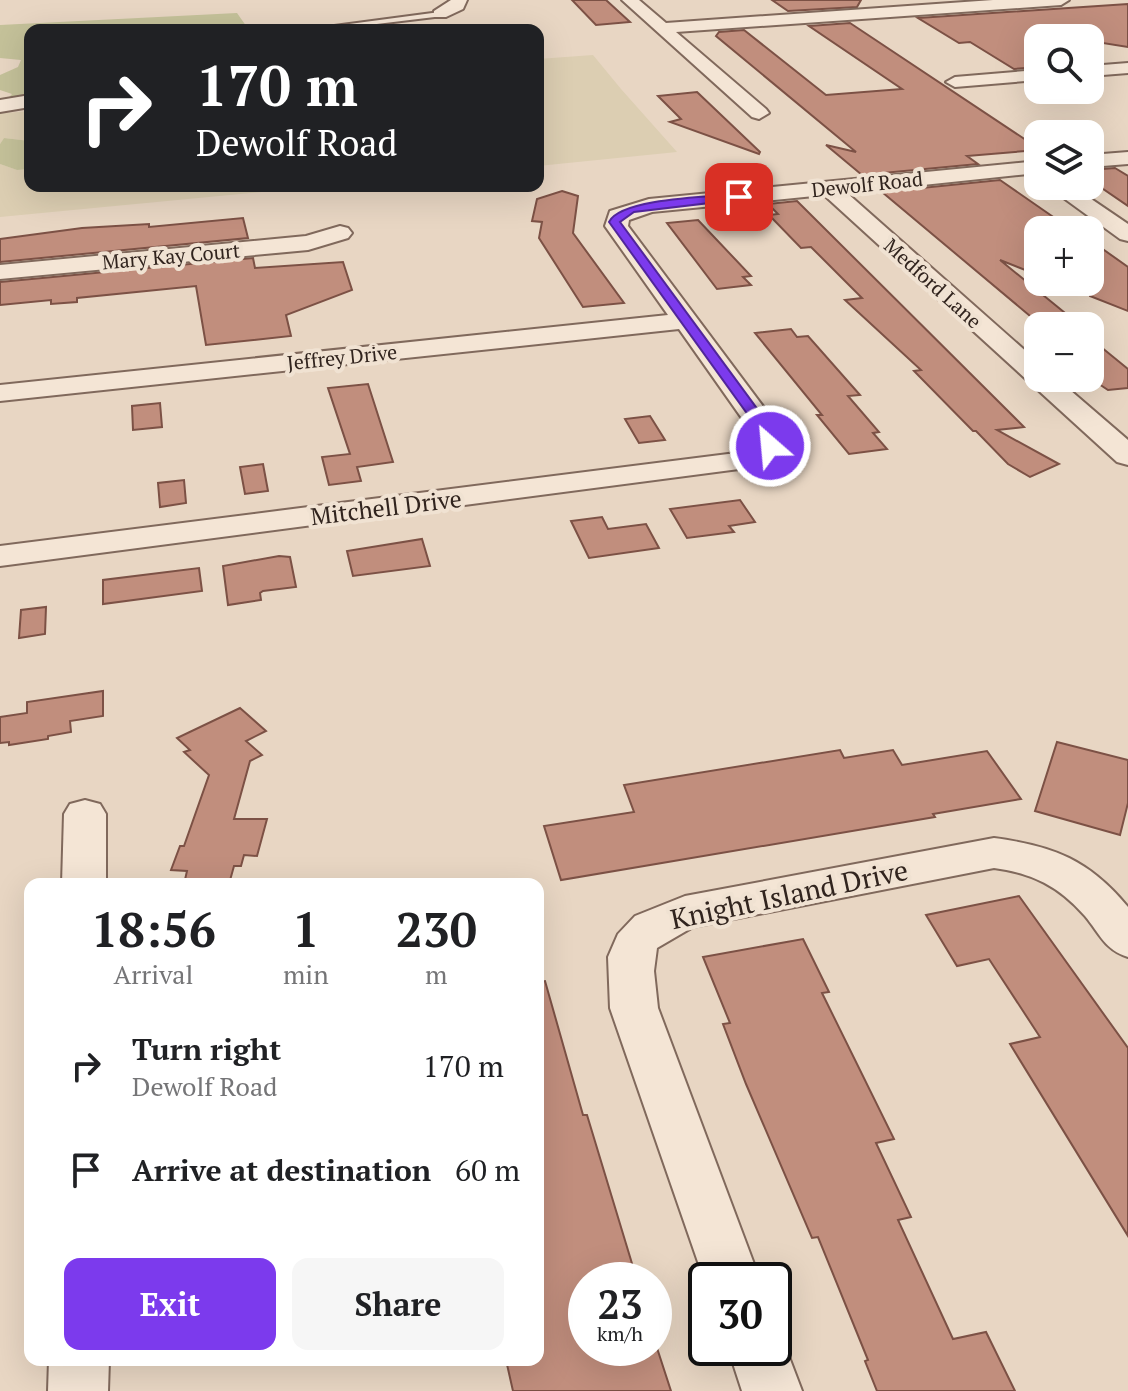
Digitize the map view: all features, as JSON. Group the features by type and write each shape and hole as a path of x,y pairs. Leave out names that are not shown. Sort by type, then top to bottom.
{"street":[{"path":"440,14 457,6 459,0"},
{"path":"630,0 759,113"},
{"path":"813,0 837,15"},
{"path":"660,28 1061,0"},
{"path":"1104,70 1128,68"},
{"path":"955,82 1024,76"},
{"path":"0,106 24,102"},
{"path":"1104,160 1128,158"},
{"name":"Dewolf Road","path":"684,321 615,222 621,213 649,206 1024,170"},
{"name":"Medford Lane","path":"829,188 1024,365"},
{"path":"1078,200 1128,234"},
{"name":"Mary Kay Court","path":"0,272 308,243 340,233"},
{"name":"Jeffrey Drive","path":"0,393 684,321"},
{"name":"Mitchell Drive","path":"0,556 751,460 768,449 771,443 768,433 684,321"},
{"name":"Medford Lane","path":"1054,392 1128,456"},
{"path":"84,878 85,814"},
{"name":"Knight Island Drive","path":"726,1262 634,1008 628,963 637,939 653,923 685,912 994,853 1026,856 1054,865 1079,880 1097,898 1128,940"},
{"path":"78,1391 79,1366"},
{"path":"763,1366 772,1391"}],"lane":[{"path":"358,24 440,14"}],"shaded area":[{"path":"237,13 245,24 24,24 24,99 5,102 12,94 0,90 0,75 18,67 21,60 0,58 0,25"},
{"path":"593,55 677,152 544,165 544,59"},
{"path":"3,109 5,113 24,111 24,140 4,138 0,144 0,110"},
{"path":"4,138 24,140 24,169 0,164 0,144"},
{"path":"0,164 24,169 24,192 261,192 0,217"}],"building":[{"path":"572,0 606,0 630,22 596,25"},
{"path":"772,0 861,0 857,7 788,11"},
{"path":"1128,4 1128,47 1104,43 1104,24 1024,24 1024,68 1014,69 970,42 959,43 918,18"},
{"path":"850,23 1024,139 1024,151 967,156 978,164 862,175 826,145 856,152 716,36 719,32 744,30 826,95 902,89 809,26"},
{"path":"697,92 759,154 670,122 681,119 658,96"},
{"path":"1115,168 1128,176 1128,206 1104,190 1104,169"},
{"path":"1000,180 1024,197 1024,200 1052,216 1024,216 1024,269 1000,260 1024,280 1024,296 1044,296 1064,312 1025,312 882,192"},
{"path":"562,191 578,196 573,233 624,303 583,307 539,238 542,222 532,221 537,199"},
{"path":"797,201 1024,427 997,430 1059,464 1030,477 1008,464 973,431 914,371 921,370 845,300 862,298 811,247 801,248 769,215 778,214 768,204"},
{"path":"243,218 248,238 0,262 0,239 82,228 149,224 149,227"},
{"path":"698,220 751,276 743,277 751,285 717,289 667,223"},
{"path":"1104,250 1128,267 1128,311 1090,296 1104,296"},
{"path":"253,258 255,268 343,262 352,290 286,315 291,336 206,345 196,286 77,298 77,302 51,304 51,300 0,305 0,282"},
{"path":"791,329 797,337 808,336 860,395 848,396 879,432 873,433 887,449 849,454 817,415 822,415 755,333"},
{"path":"1104,349 1128,369 1128,388 1108,390 1104,387"},
{"path":"368,384 393,462 357,467 361,481 329,485 322,457 350,454 328,388"},
{"path":"160,403 162,427 133,430 132,406"},
{"path":"650,416 665,440 639,443 625,419"},
{"path":"263,464 268,491 245,494 240,467"},
{"path":"184,480 186,503 160,507 158,483"},
{"path":"740,500 755,522 729,526 734,532 687,538 670,509"},
{"path":"602,517 608,529 646,524 659,548 589,558 571,521"},
{"path":"422,539 430,566 353,576 347,551"},
{"path":"279,556 290,557 296,587 263,591 260,593 261,600 228,605 223,566"},
{"path":"199,568 202,591 103,604 103,580"},
{"path":"46,607 45,634 19,638 21,610"},
{"path":"103,691 103,716 70,721 71,732 48,736 48,739 9,745 9,742 0,743 0,717 27,713 27,702"},
{"path":"240,708 266,731 246,741 262,755 250,761 234,819 267,819 257,856 244,855 241,866 234,866 231,878 185,878 187,871 171,870 180,846 184,846 209,775 184,752 190,750 177,738"},
{"path":"1057,742 1128,760 1128,803 1120,835 1035,811"},
{"path":"840,750 844,758 893,750 902,765 987,751 1021,799 933,814 935,817 561,880 544,826 634,812 624,785"},
{"path":"1019,896 1128,1048 1128,1236 1010,1044 1040,1037 989,959 957,966 926,915"},
{"path":"803,939 829,992 822,993 894,1139 876,1143 911,1217 898,1220 953,1339 986,1332 1015,1391 877,1391 865,1361 868,1360 818,1237 812,1238 746,1084 723,1024 730,1023 703,957"},
{"path":"545,981 583,1115 587,1115 632,1262 568,1262 568,1366 663,1366 671,1391 513,1391 507,1366 544,1366"}],"route":[{"path":"739,197 631,209 621,213 615,222 768,433 770,446"}]}
